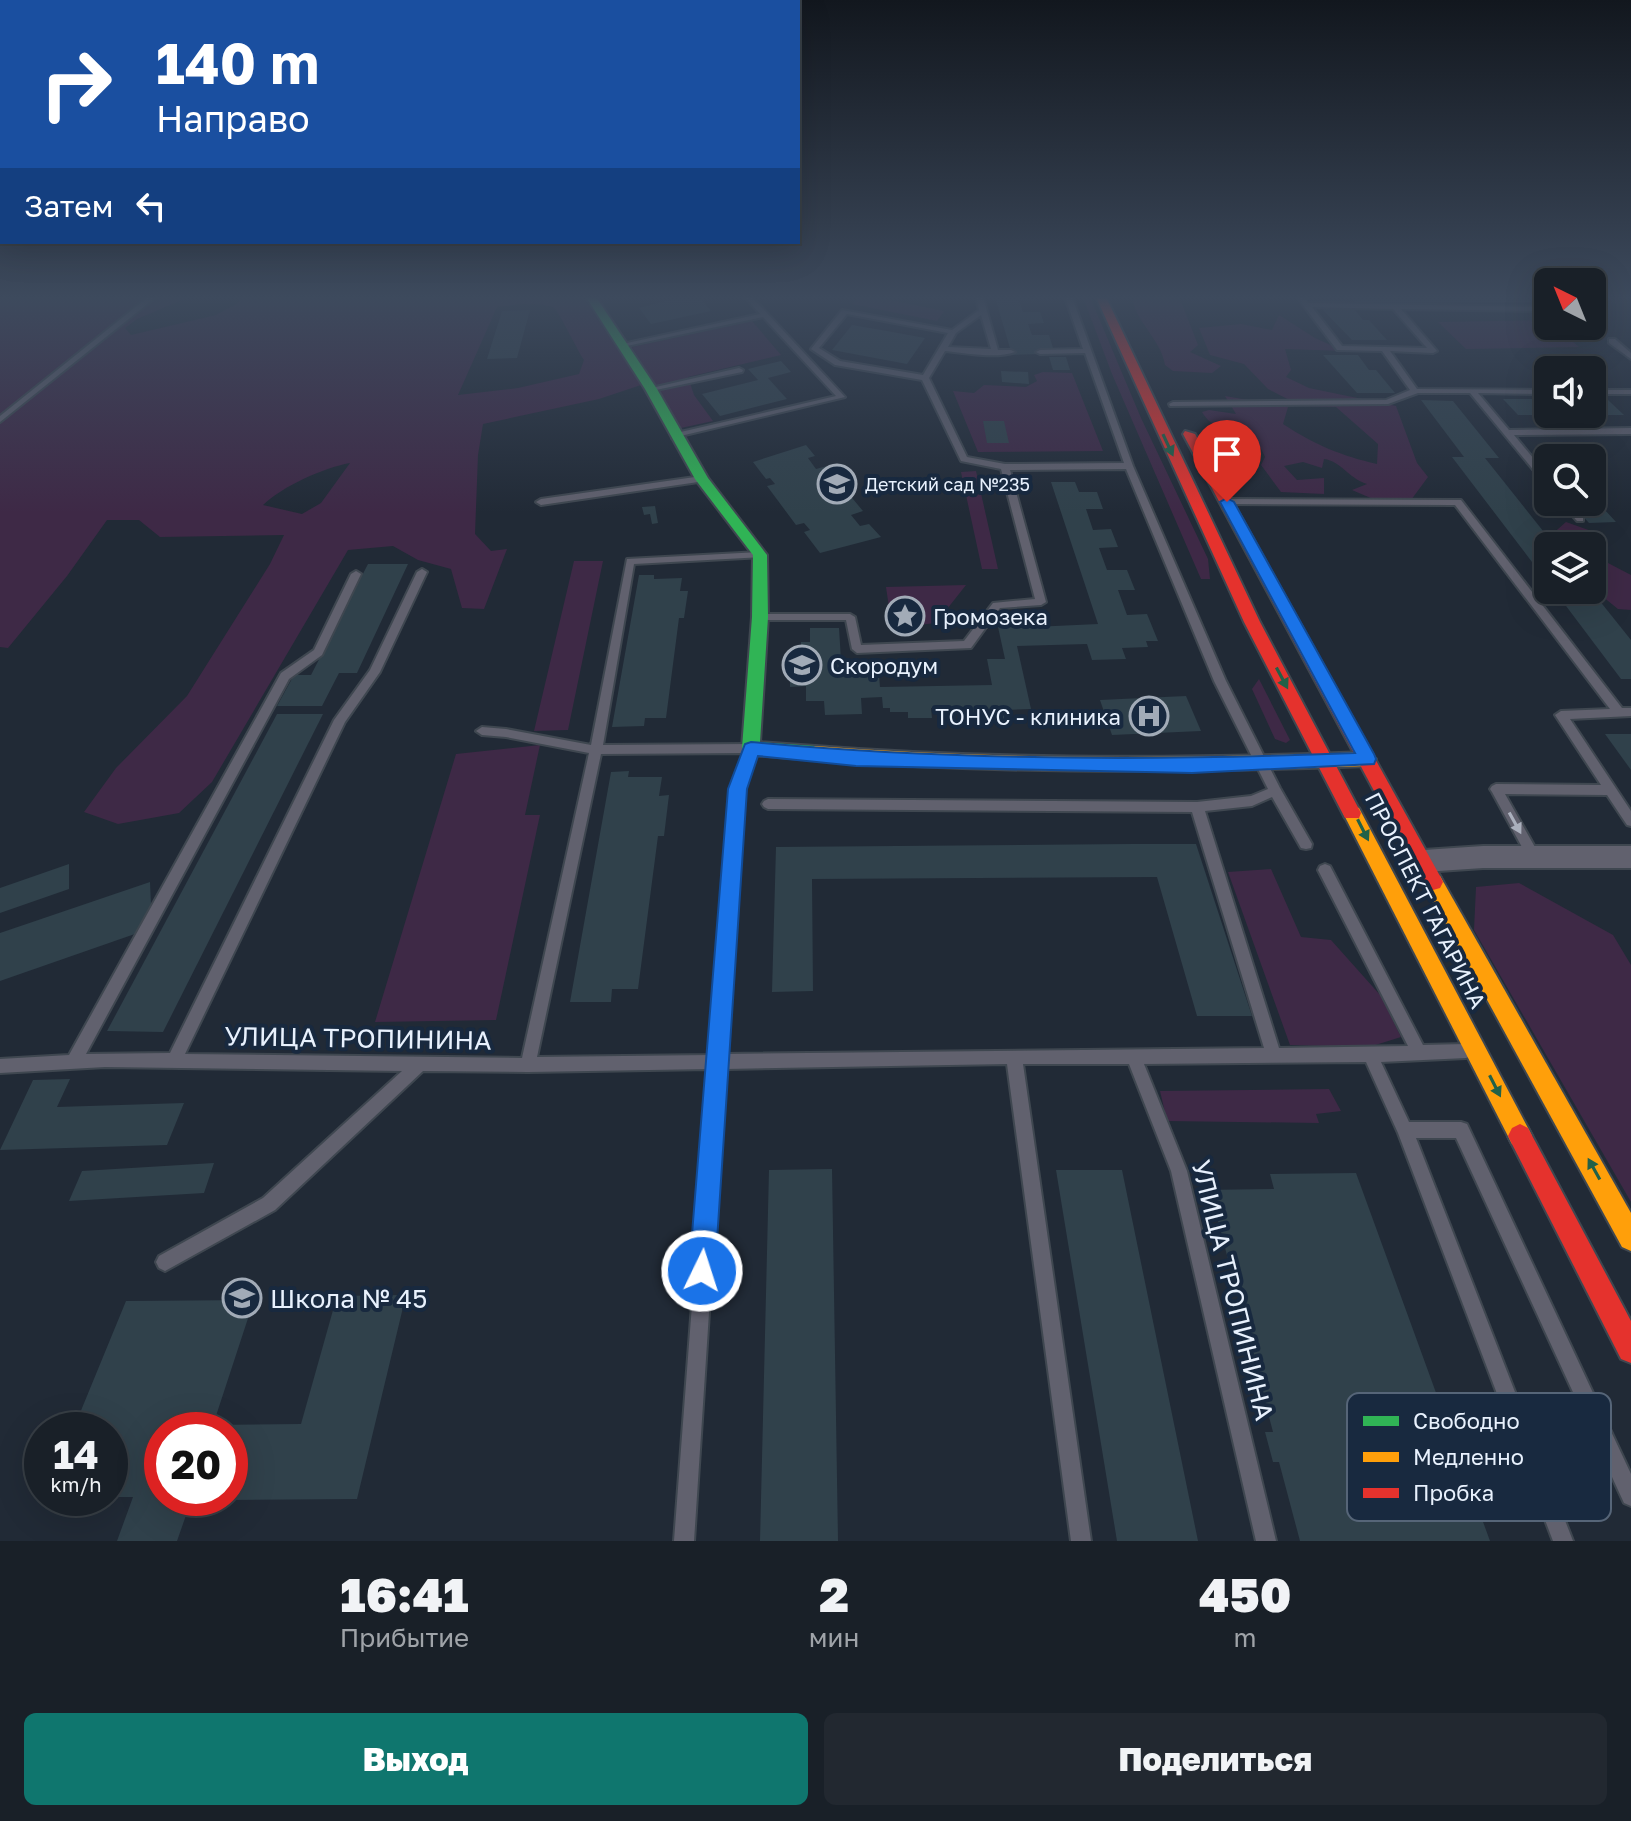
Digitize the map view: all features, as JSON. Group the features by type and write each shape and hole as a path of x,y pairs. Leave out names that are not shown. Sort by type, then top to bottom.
{"main road":[{"path":"638,369 702,479 760,555 760,617 751,748 856,759 1192,766 1367,759"},
{"name":"ПРОСПЕКТ ГАГАРИНА","path":"1134,369 1252,622 1631,1349"},
{"name":"ПРОСПЕКТ ГАГАРИНА","path":"1170,397 1631,1238"}],"street":[{"path":"1424,861 1534,856 1631,857"}],"lane":[{"path":"0,420 64,369"},
{"path":"675,436 841,397 814,369"},
{"path":"822,377 831,369"},
{"path":"872,369 925,378"},
{"path":"925,378 931,369"},
{"path":"1094,369 1129,466 1220,681 1259,763 1306,844"},
{"path":"1399,369 1415,391"},
{"path":"651,389 739,370"},
{"path":"925,378 964,459 1005,467 1129,466"},
{"path":"1170,397 1388,402 1400,393 1415,391 1534,392"},
{"path":"1472,391 1534,466"},
{"path":"1606,392 1631,392"},
{"path":"1506,433 1631,431"},
{"path":"760,617 850,617 857,649 967,645 997,605 1041,602 1005,467"},
{"path":"541,502 702,479"},
{"path":"1227,502 1458,502 1625,712"},
{"path":"1577,516 1580,519"},
{"path":"528,1065 596,750 630,561 760,555"},
{"path":"174,1061 340,720 375,672 422,572"},
{"path":"73,1062 285,676 318,652 356,574"},
{"path":"1625,712 1561,715 1631,821"},
{"path":"482,731 596,750 751,748 738,789 716,1061 684,1541"},
{"path":"1534,856 1496,789 1610,790"},
{"path":"768,804 1197,807 1252,801 1275,791"},
{"path":"1197,807 1274,1055"},
{"path":"1325,870 1419,1053"},
{"name":"УЛИЦА ТРОПИНИНА","path":"0,1066 174,1061 528,1065 1370,1055 1477,1050"},
{"path":"1370,1055 1405,1130 1506,1393"},
{"path":"1014,1057 1081,1541"},
{"name":"УЛИЦА ТРОПИНИНА","path":"1134,1057 1179,1171 1266,1541"},
{"path":"165,1262 269,1204 419,1065"},
{"path":"1405,1130 1461,1130 1583,1393"},
{"path":"1611,1453 1631,1496"},
{"path":"1555,1521 1563,1541"}],"shaded area":[{"path":"0,369 470,369 458,395 518,388 579,374 581,369 630,369 641,385 599,399 483,424 478,455 475,534 491,551 507,549 484,609 462,608 451,569 418,560 393,546 348,550 212,782 179,813 118,824 84,812 116,768 187,696 270,564 284,535 160,537 139,520 107,520 67,576 8,648 0,647","holes":["350,463 321,503 302,514 263,505 304,479"]},
{"path":"645,369 722,369 688,377 694,395 713,421 681,428"},
{"path":"1110,369 1120,369 1208,559 1210,579 1201,579"},
{"path":"1170,369 1217,369 1212,373"},
{"path":"1249,369 1291,369 1286,377 1309,388 1396,406 1417,463 1428,477 1411,500 1373,499 1352,490 1367,484 1324,459 1322,468 1303,462 1284,466 1297,480 1324,478 1324,494 1281,492 1261,465 1265,457 1259,445 1244,434 1217,426 1202,412 1209,410 1236,414 1225,396 1288,407 1283,424 1329,449 1377,464 1378,444 1336,407 1301,406 1268,389"},
{"path":"1043,372 1072,373 1103,451 978,452 953,391 974,393 984,385 1026,387 1037,381 1034,375"},
{"path":"976,471 998,569 982,569 961,472"},
{"path":"1566,522 1594,532 1555,532"},
{"path":"1606,558 1608,563 1631,575 1631,610 1618,609 1606,599"},
{"path":"574,561 603,561 568,730 534,731"},
{"path":"966,585 936,623 892,628 886,587"},
{"path":"1259,679 1290,740 1286,743 1275,739 1252,689"},
{"path":"540,745 525,815 540,815 496,1020 375,1022 456,754"},
{"path":"1271,869 1301,937 1331,940 1381,996 1401,1037 1369,1047 1290,1045 1228,872"},
{"path":"1519,883 1613,935 1631,965 1631,1202 1474,930 1476,887"},
{"path":"1329,1089 1341,1111 1316,1114 1319,1123 1167,1121 1160,1091"}],"building":[{"path":"748,369 788,369 791,372 768,378 787,399 720,416 702,394 758,380"},
{"path":"1335,369 1376,370 1395,393 1357,393"},
{"path":"1001,371 1028,372 1029,384 1002,382"},
{"path":"1503,399 1534,399 1534,415 1518,415"},
{"path":"1606,399 1607,399 1624,415 1606,415"},
{"path":"1421,400 1453,401 1499,458 1485,458 1544,532 1534,532 1534,565 1452,457 1464,457"},
{"path":"983,421 1004,421 1009,443 987,443"},
{"path":"806,445 815,456 808,458 816,469 827,466 841,483 829,487 837,496 848,493 863,511 851,515 860,526 869,524 881,537 820,553 804,532 810,530 804,523 796,525 767,486 775,484 770,478 766,479 753,462"},
{"path":"1051,482 1075,482 1079,492 1097,492 1103,509 1086,509 1093,530 1111,529 1118,547 1099,548 1107,570 1127,570 1135,590 1118,590 1127,615 1147,614 1158,641 1146,641 1148,647 1122,648 1126,659 1092,660 1087,644 1017,646 1031,709 1006,710 1009,721 987,721 985,712 968,712 967,707 931,708 932,718 908,718 908,712 890,712 890,708 883,708 882,697 861,698 862,714 825,715 824,701 806,701 806,686 790,687 790,662 807,662 807,648 801,648 801,642 810,642 810,628 839,628 842,676 879,675 880,687 992,685 987,659 1005,659 998,627 1014,627 1012,619 1031,618 1033,627 1098,624"},
{"path":"655,506 658,523 652,524 650,514 644,515 642,507"},
{"path":"1606,511 1616,522 1589,523 1583,516 1606,516"},
{"path":"368,564 408,564 357,673 339,673 322,706 277,706 294,675 311,675"},
{"path":"639,575 654,575 654,579 682,578 680,591 688,591 684,618 679,618 666,718 645,718 644,726 612,727"},
{"path":"1565,604 1602,604 1631,640 1631,679 1621,679"},
{"path":"1186,696 1201,731 1112,735 1100,700"},
{"path":"277,714 323,714 163,1032 107,1031"},
{"path":"1605,734 1631,734 1631,770"},
{"path":"629,771 628,777 662,777 659,796 669,795 664,836 658,836 638,989 612,989 611,1002 570,1002 611,772"},
{"path":"1196,844 1252,1016 1197,1016 1157,877 812,879 813,991 772,992 776,847"},
{"path":"69,864 69,889 0,913 0,888"},
{"path":"150,882 152,928 0,981 0,933"},
{"path":"70,1079 57,1107 184,1103 167,1145 0,1150 33,1080"},
{"path":"214,1163 204,1193 69,1201 82,1171"},
{"path":"832,1169 838,1541 760,1541 769,1170"},
{"path":"1056,1170 1122,1170 1198,1541 1117,1541"},
{"path":"1356,1173 1436,1393 1347,1393 1347,1521 1483,1521 1490,1541 1300,1541 1279,1462 1273,1462 1265,1432 1273,1432 1217,1217 1210,1217 1203,1190 1274,1189 1270,1174"},
{"path":"406,1295 357,1499 248,1500 248,1425 301,1424 337,1296"},
{"path":"254,1300 217,1412 144,1412 144,1516 186,1516 177,1541 117,1541 133,1497 128,1497 128,1412 80,1412 126,1301"}],"traffic: fast":[{"path":"638,369 702,479 760,555 760,617 751,748 815,753"}],"traffic: slow":[{"path":"815,753 953,762 1091,765 1367,759"},
{"path":"1352,813 1520,1136"},
{"path":"1433,882 1631,1238"}],"traffic: jam":[{"path":"1134,369 1252,622 1352,813"},
{"path":"1189,434 1433,882"},
{"path":"1520,1136 1631,1349"}],"place":[{"name":"Детский сад №235","path":"837,484"},
{"name":"Громозека","path":"905,616"},
{"name":"Скородум","path":"802,665"},
{"name":"ТОНУС - клиника","path":"1149,716"},
{"name":"Школа № 45","path":"242,1298"}],"route":[{"path":"702,1271 738,789 751,748 856,759 1192,766 1367,759 1289,621 1227,502"}]}
